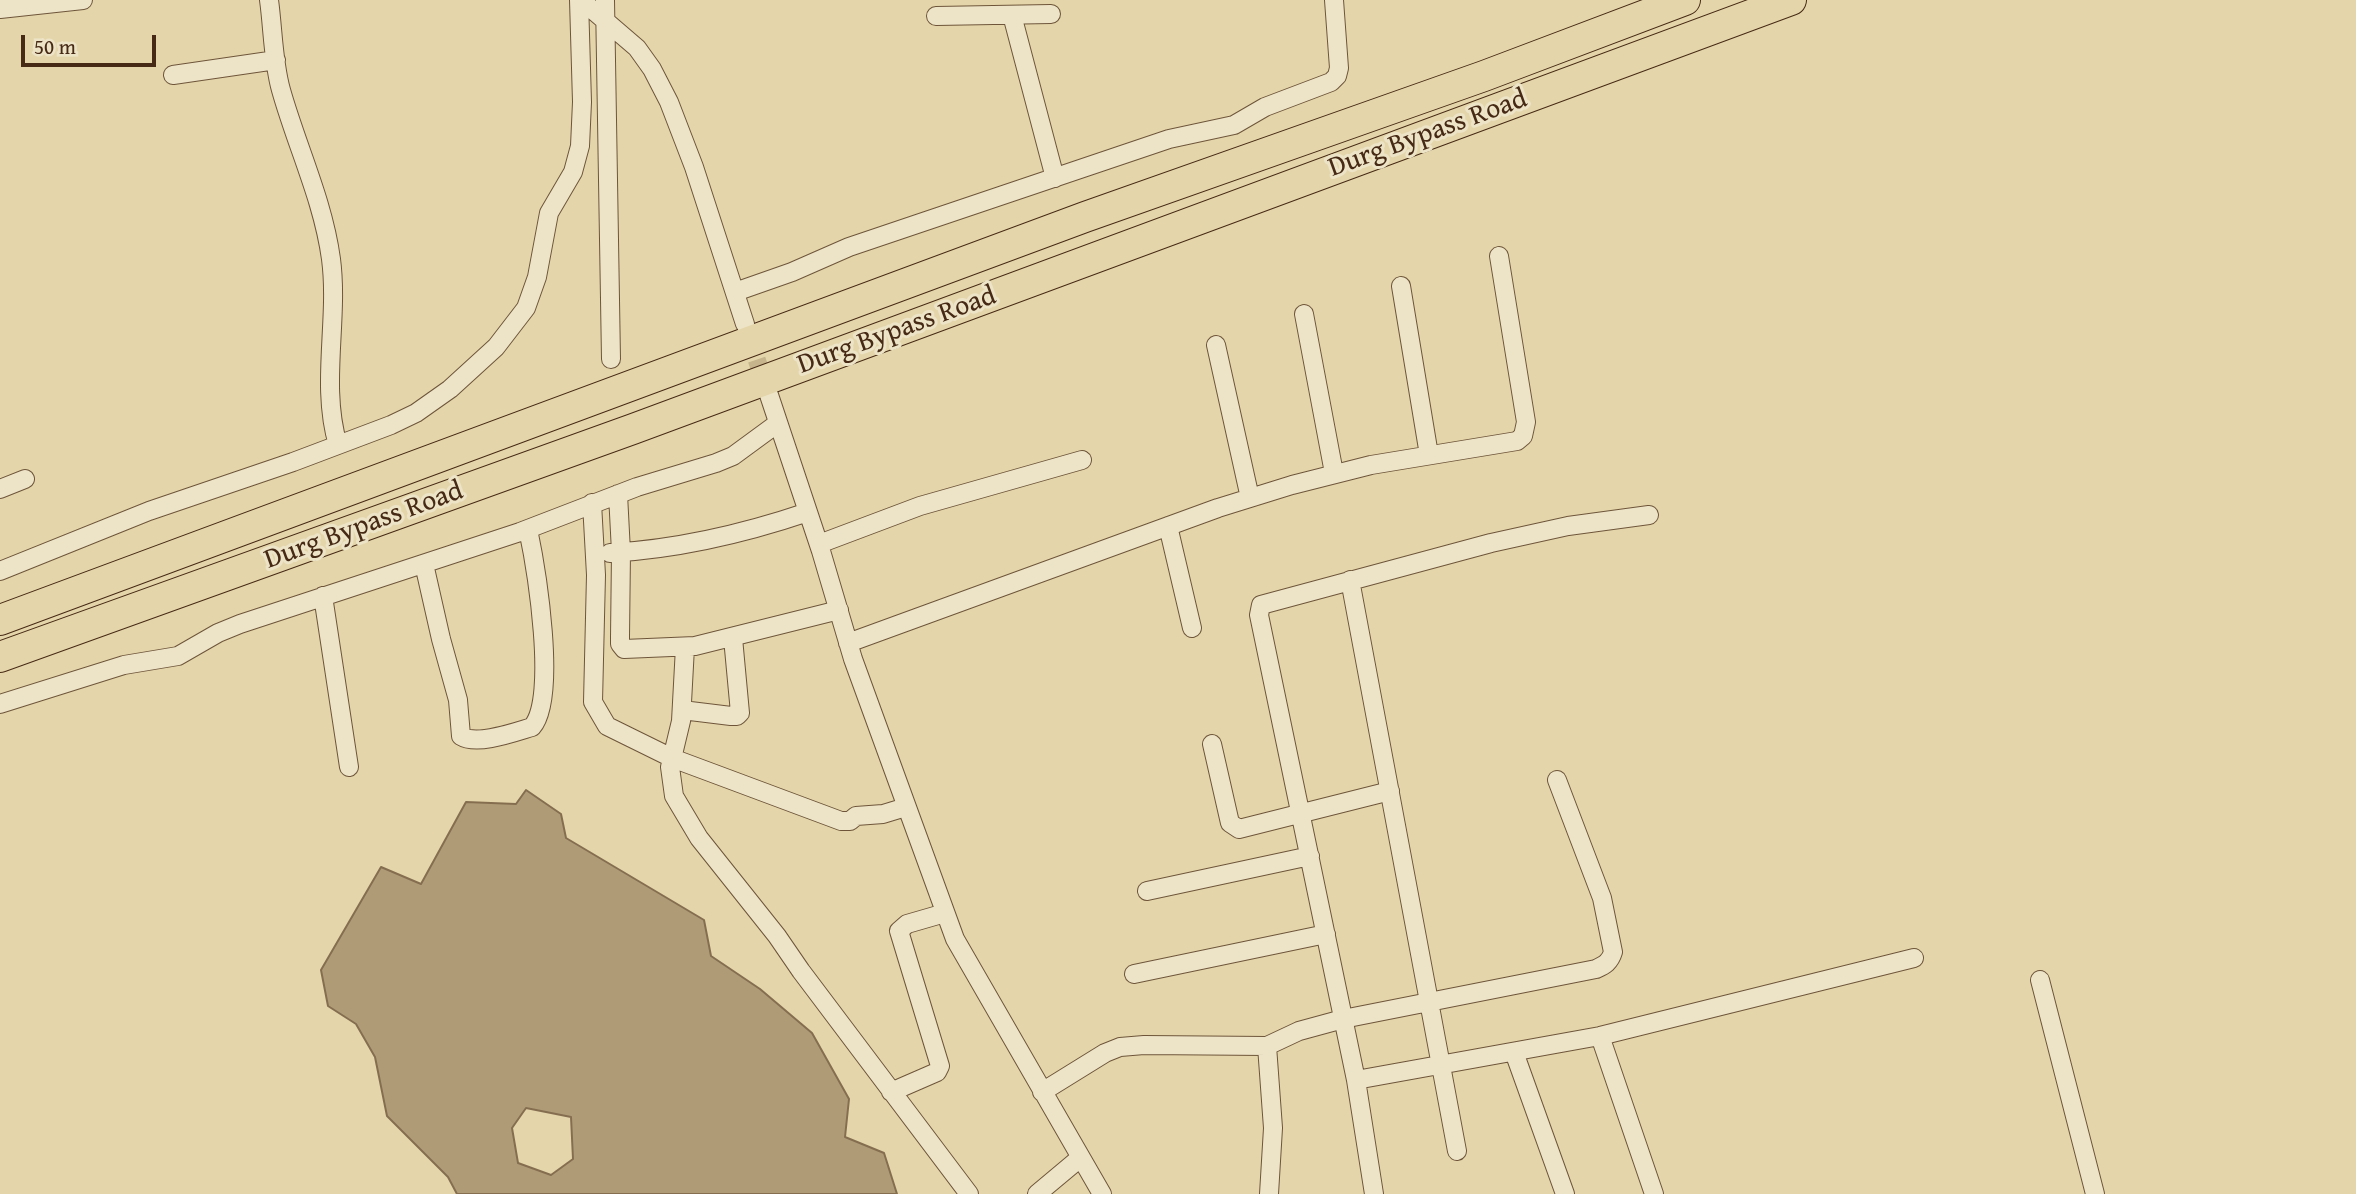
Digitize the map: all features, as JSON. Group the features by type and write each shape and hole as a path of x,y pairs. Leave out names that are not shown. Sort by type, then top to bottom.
{"highway":[{"name":"Durg Bypass Road","path":"0,620 1086,217 1484,76 1685,0"},
{"name":"Durg Bypass Road","path":"0,657 633,429 1791,0"}],"street":[{"path":"0,9 78,0"},
{"path":"269,0 280,89 317,197 331,260 330,380 332,416 338,445"},
{"path":"735,292 792,272 849,247 1169,139 1222,129 1281,100 1331,82 1337,76 1339,68 1334,0"},
{"path":"0,571 149,511 338,445 416,413 450,389 496,347 526,308 537,277 550,214 573,172 580,146 582,1 604,9 652,69 669,102 694,167 745,324"},
{"path":"604,9 611,359"},
{"path":"1012,15 1055,178"},
{"path":"936,16 1051,15"},
{"path":"173,75 276,60"},
{"path":"848,643 1250,498 1334,473 1517,441 1526,429 1499,256"},
{"path":"1401,286 1429,455"},
{"path":"1304,314 1334,473"},
{"path":"1216,345 1250,498"},
{"path":"769,395 819,544 848,643 955,939 1101,1194"},
{"path":"0,705 124,665 178,656 240,624 528,529 592,503 716,463 733,456 778,423"},
{"path":"819,544 920,506 1083,460"},
{"path":"0,489 25,479"},
{"path":"618,494 621,552 620,644 624,649 685,647 733,638 839,610"},
{"path":"592,503 595,554 593,702 610,730 674,749 846,822 856,816 874,816 906,807"},
{"path":"595,554 649,551 726,537 808,512"},
{"path":"1374,1194 1356,1080 1259,609 1268,602 1504,540 1650,515"},
{"path":"1168,526 1192,628"},
{"path":"424,564 440,639 457,700 461,736 467,740 476,740 532,727 540,713 544,664 538,582 528,529"},
{"path":"1350,580 1457,1151"},
{"path":"323,596 349,767"},
{"path":"682,710 731,716 740,713 733,638"},
{"path":"685,647 682,710 670,780 674,796 699,838 777,936 969,1194"},
{"path":"1212,744 1230,823 1234,827 1245,828 1390,791"},
{"path":"1042,1092 1105,1053 1120,1047 1268,1046 1298,1031 1343,1018 1595,969 1611,960 1613,942 1602,898 1557,780"},
{"path":"1147,891 1310,856"},
{"path":"891,1092 937,1072 940,1066 898,931 907,924 945,913"},
{"path":"1134,974 1326,934"},
{"path":"1356,1080 1600,1036 1914,958"},
{"path":"2040,980 2095,1194"},
{"path":"1600,1036 1654,1194"},
{"path":"1268,1046 1273,1128 1269,1194"},
{"path":"1514,1052 1565,1194"},
{"path":"1037,1194 1080,1158"}],"shaded area":[{"path":"526,790 561,814 566,838 704,920 711,956 760,989 812,1033 849,1099 845,1137 884,1153 897,1194 457,1194 448,1177 387,1116 375,1057 356,1024 328,1006 321,970 381,867 421,884 466,802 516,804","holes":["526,1108 571,1117 573,1159 551,1175 518,1163 512,1128"]}],"tunnel":[{"path":"748,334 766,387"}]}
